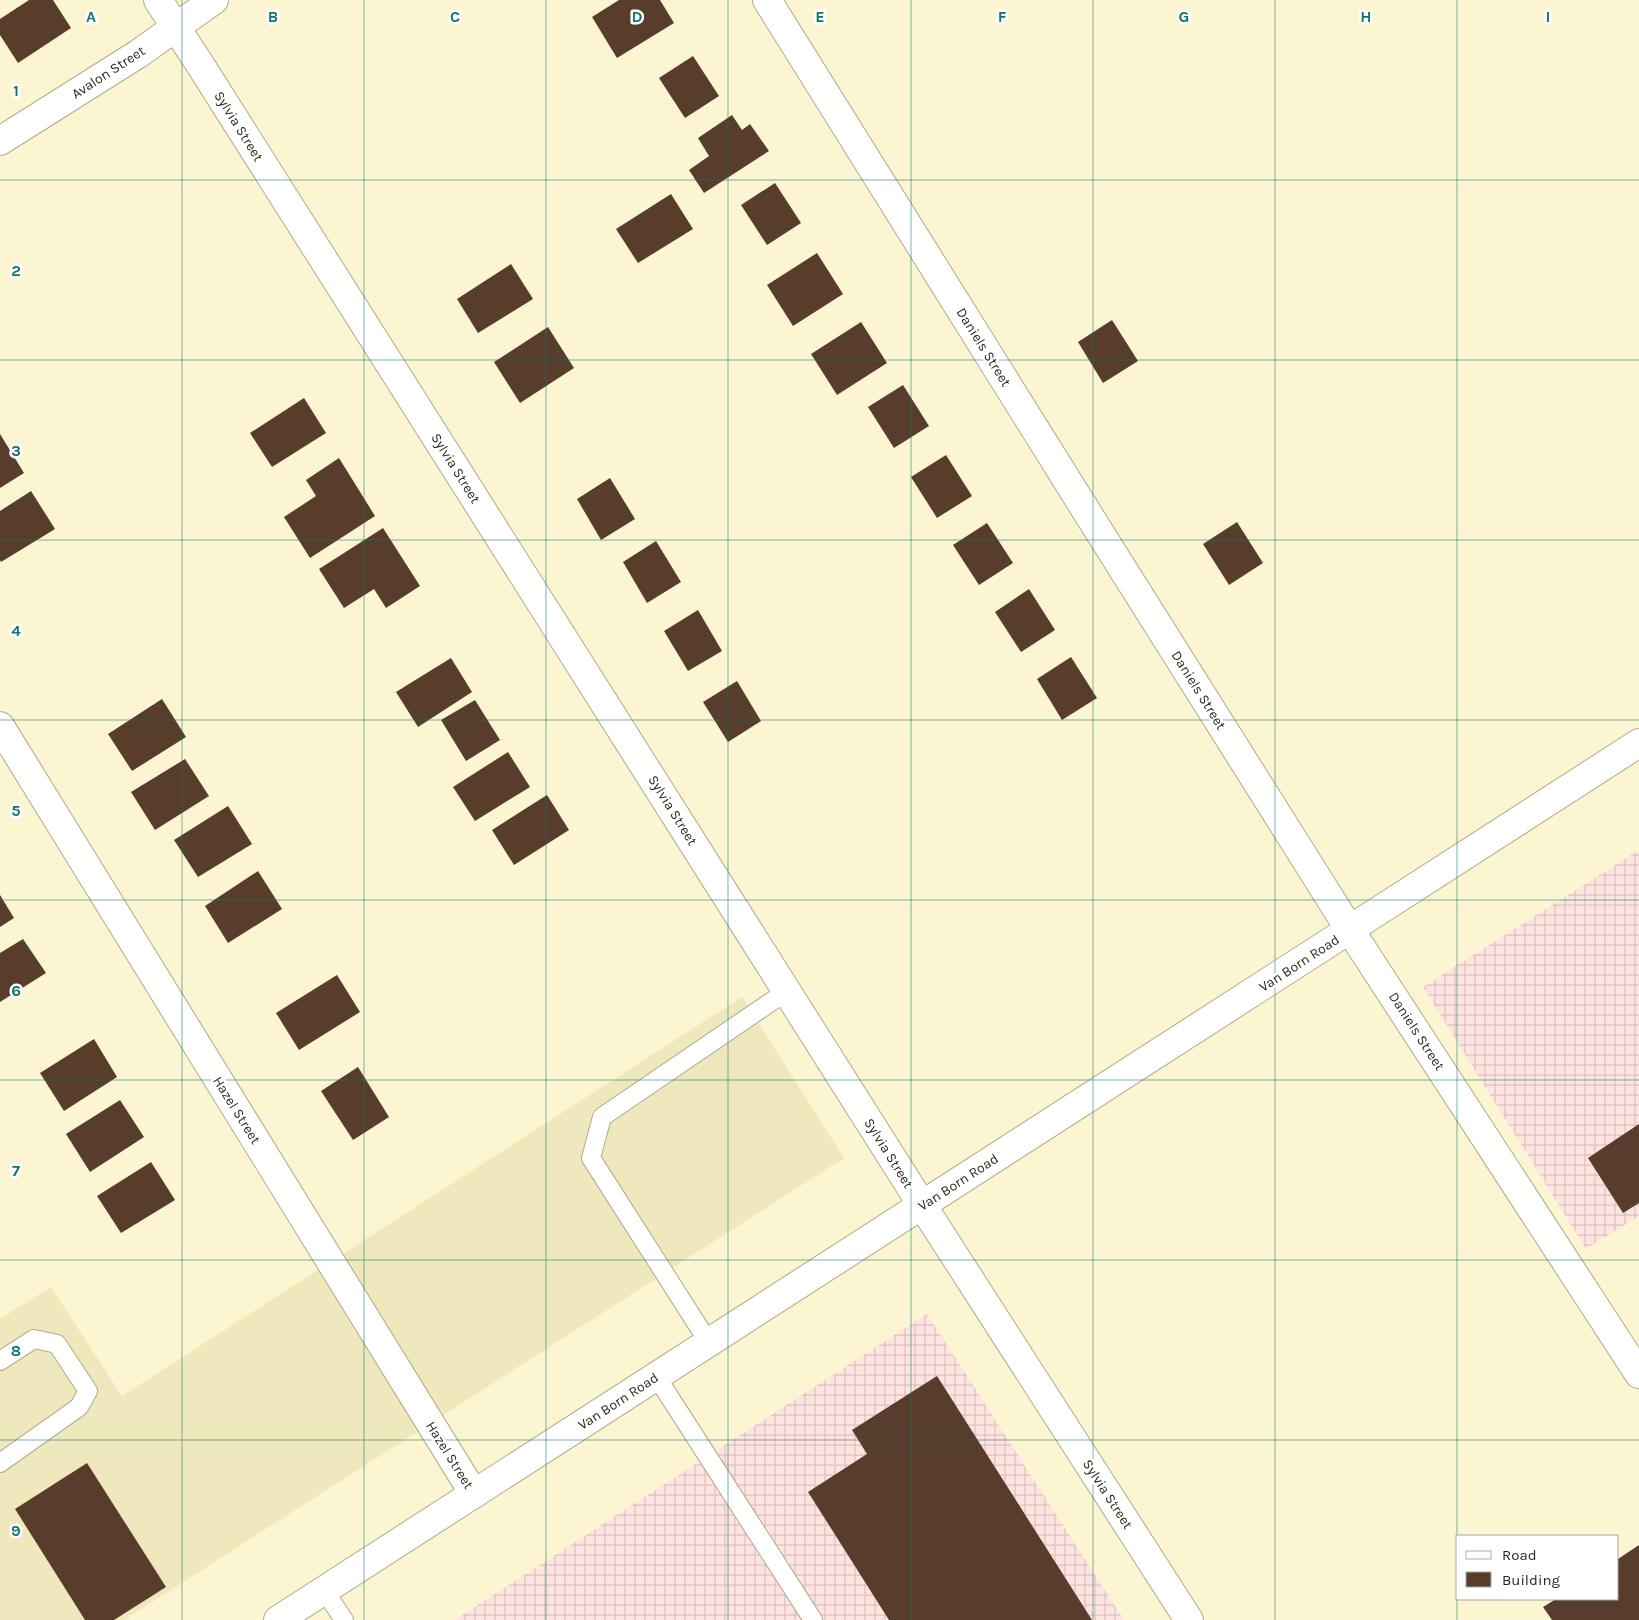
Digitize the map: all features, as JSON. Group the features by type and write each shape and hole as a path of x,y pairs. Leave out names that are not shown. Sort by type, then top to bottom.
{"street":[{"name":"Sylvia Street","path":"158,0 922,1205 1189,1620"},
{"name":"Avalon Street","path":"0,142 138,54 214,0"},
{"name":"Daniels Street","path":"768,0 1074,493 1350,930 1639,1374"},
{"name":"Hazel Street","path":"0,726 474,1494"},
{"name":"Van Born Road","path":"278,1620 1639,743"}],"lane":[{"path":"709,1343 591,1158 602,1117 787,992"},
{"path":"0,1361 34,1339 58,1344 88,1391 79,1407 0,1464"},
{"path":"656,1376 813,1620"},
{"path":"324,1590 344,1620"}],"shaded area":[{"path":"1639,850 1639,1216 1586,1249 1423,987"},
{"path":"742,997 844,1158 124,1620 0,1620 0,1319 51,1287 122,1396"},
{"path":"927,1314 1124,1620 455,1620"}],"building":[{"path":"29,0 53,0 71,28 18,63 0,35 0,19"},
{"path":"619,0 660,0 674,23 617,58 592,17"},
{"path":"693,56 719,96 685,118 659,78"},
{"path":"732,115 742,130 750,124 769,151 704,193 689,170 709,156 698,138"},
{"path":"775,183 801,223 767,245 741,205"},
{"path":"671,194 693,229 638,263 616,229"},
{"path":"817,253 843,294 793,326 767,285"},
{"path":"511,264 533,299 478,333 457,299"},
{"path":"1112,320 1138,361 1103,383 1078,342"},
{"path":"861,322 887,363 837,395 811,354"},
{"path":"548,327 574,368 520,403 494,362"},
{"path":"903,385 929,426 894,448 868,407"},
{"path":"304,398 326,433 272,467 250,433"},
{"path":"0,434 24,473 0,488"},
{"path":"946,455 972,496 937,518 911,477"},
{"path":"339,458 375,516 310,558 284,517 316,496 306,480"},
{"path":"610,478 635,519 601,540 577,499"},
{"path":"31,491 55,529 1,562 0,511"},
{"path":"1237,522 1263,563 1229,585 1203,544"},
{"path":"987,523 1013,563 979,585 953,545"},
{"path":"383,528 420,586 386,608 374,589 344,608 319,569"},
{"path":"656,541 681,582 647,603 623,562"},
{"path":"1029,589 1055,630 1021,652 995,612"},
{"path":"698,610 722,651 688,671 664,631"},
{"path":"1071,657 1097,698 1062,720 1037,679"},
{"path":"451,658 472,692 418,727 396,692"},
{"path":"737,681 761,721 728,742 703,702"},
{"path":"162,699 186,737 132,771 108,734"},
{"path":"475,700 500,740 466,761 441,720"},
{"path":"508,752 530,787 475,821 453,787"},
{"path":"185,759 209,796 155,830 131,792"},
{"path":"547,795 569,830 514,865 492,830"},
{"path":"228,806 252,844 198,877 174,840"},
{"path":"258,871 282,909 228,943 205,906"},
{"path":"0,895 14,918 0,927"},
{"path":"23,939 46,973 0,1002 0,953"},
{"path":"337,975 360,1012 299,1050 276,1013"},
{"path":"94,1039 117,1077 64,1111 40,1073"},
{"path":"358,1067 389,1117 353,1140 321,1091"},
{"path":"120,1100 144,1137 90,1172 66,1134"},
{"path":"1639,1124 1639,1203 1623,1213 1588,1158"},
{"path":"151,1162 175,1200 121,1233 97,1196"},
{"path":"937,1376 1092,1620 889,1620 808,1492 867,1454 852,1430"},
{"path":"87,1463 166,1587 114,1620 85,1620 15,1509"},
{"path":"1639,1545 1639,1620 1552,1620 1543,1607 1554,1600 1619,1600 1619,1558"}]}
